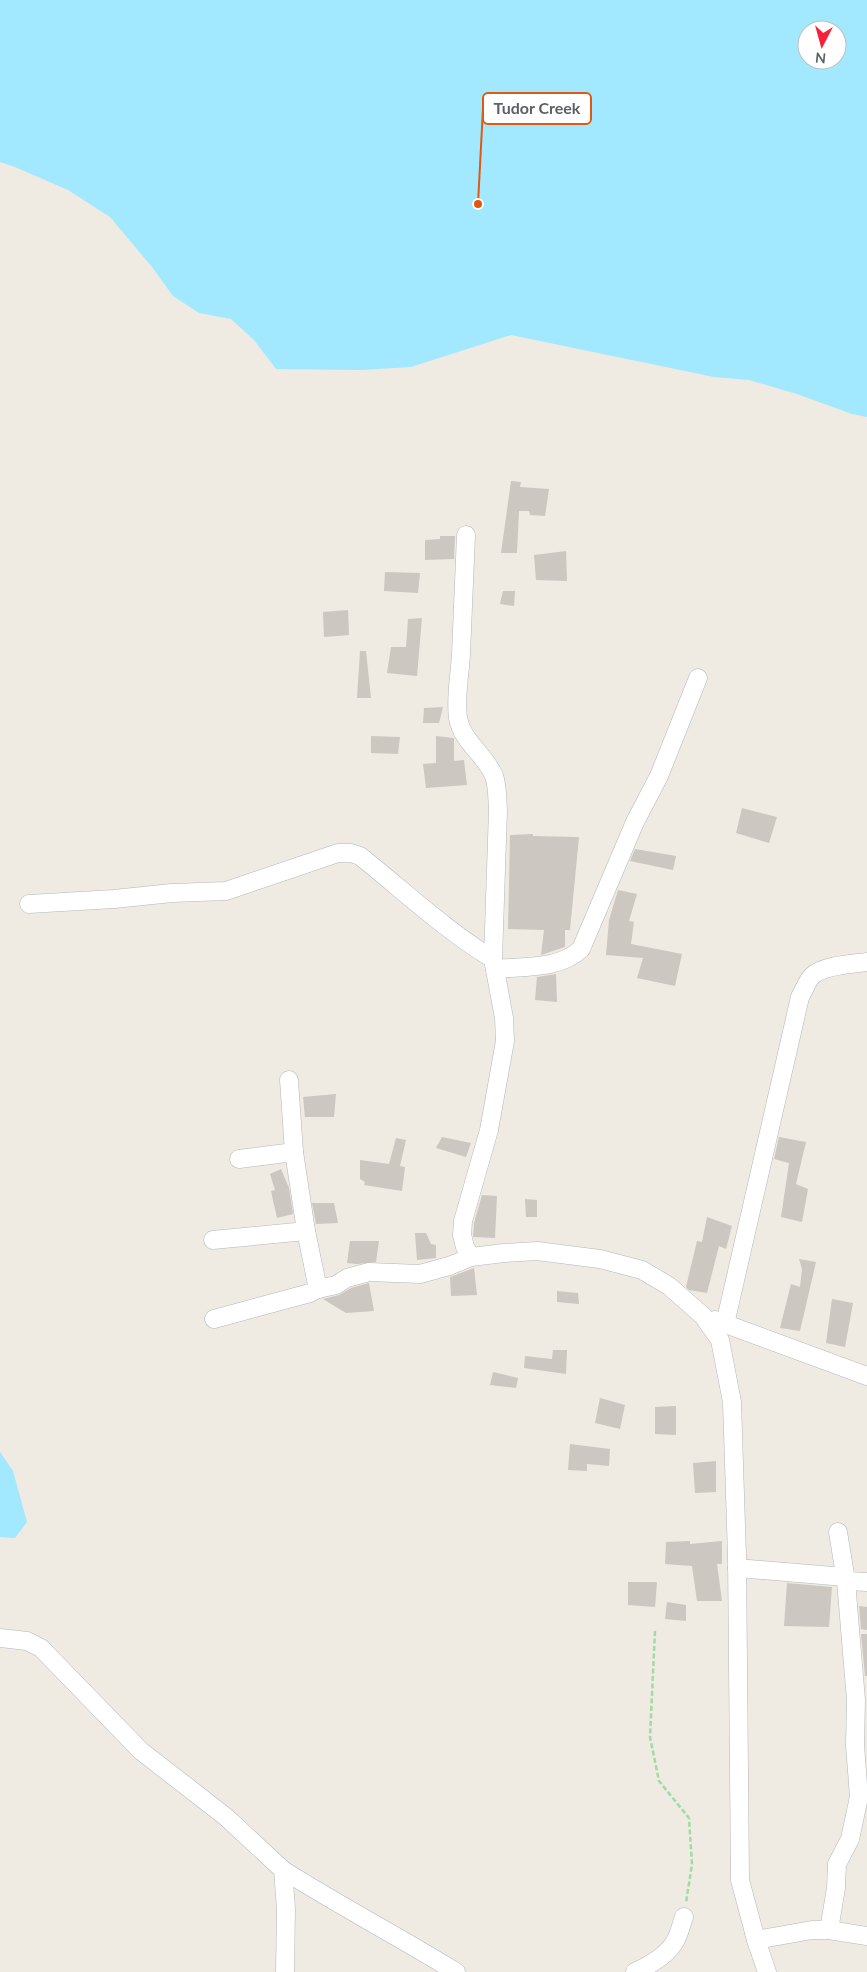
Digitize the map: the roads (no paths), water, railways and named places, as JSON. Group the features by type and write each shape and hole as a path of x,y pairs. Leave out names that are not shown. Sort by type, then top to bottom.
{"street":[{"path":"466,536 461,655 457,693 458,719 464,736 485,761 494,776 496,786 498,810 494,964 504,1018 505,1041 489,1130 463,1221 462,1234 465,1247 471,1257"},
{"path":"29,904 114,899 172,893 226,891 338,853 351,853 360,856 418,905 494,964 553,964 571,958 580,949 635,822 659,776 698,678"},
{"path":"725,1324 800,997 808,982 818,971 836,966 867,962"},
{"path":"289,1080 294,1152 306,1231 318,1288"},
{"path":"239,1159 294,1152"},
{"path":"213,1240 306,1231"},
{"path":"214,1319 310,1293 318,1288 336,1285 347,1278 369,1272 420,1274 449,1266 471,1257 504,1253 538,1252 600,1259 633,1268 656,1277 703,1316 720,1340 732,1402 737,1568 740,1880 756,1940 767,1972"},
{"path":"703,1316 867,1376"},
{"path":"829,1930 836,1888 836,1864 850,1839 859,1797 855,1745 862,1700 838,1532"},
{"path":"737,1568 867,1582"},
{"path":"0,1638 27,1641 41,1648 141,1751 226,1817 284,1870 331,1900 401,1938 456,1972"},
{"path":"284,1870 286,1972"},
{"path":"635,1972 668,1950 675,1942 684,1917"},
{"path":"756,1940 793,1932 829,1930 867,1936"}],"water":[{"path":"0,0 867,0 867,417 852,414 797,394 749,380 714,377 511,335 411,367 361,370 276,369 254,340 231,319 199,313 173,296 152,267 110,217 68,190 0,162"},
{"path":"0,1452 13,1471 27,1522 15,1538 0,1537"}],"place":[{"name":"Tudor Creek","path":"478,204"}]}
